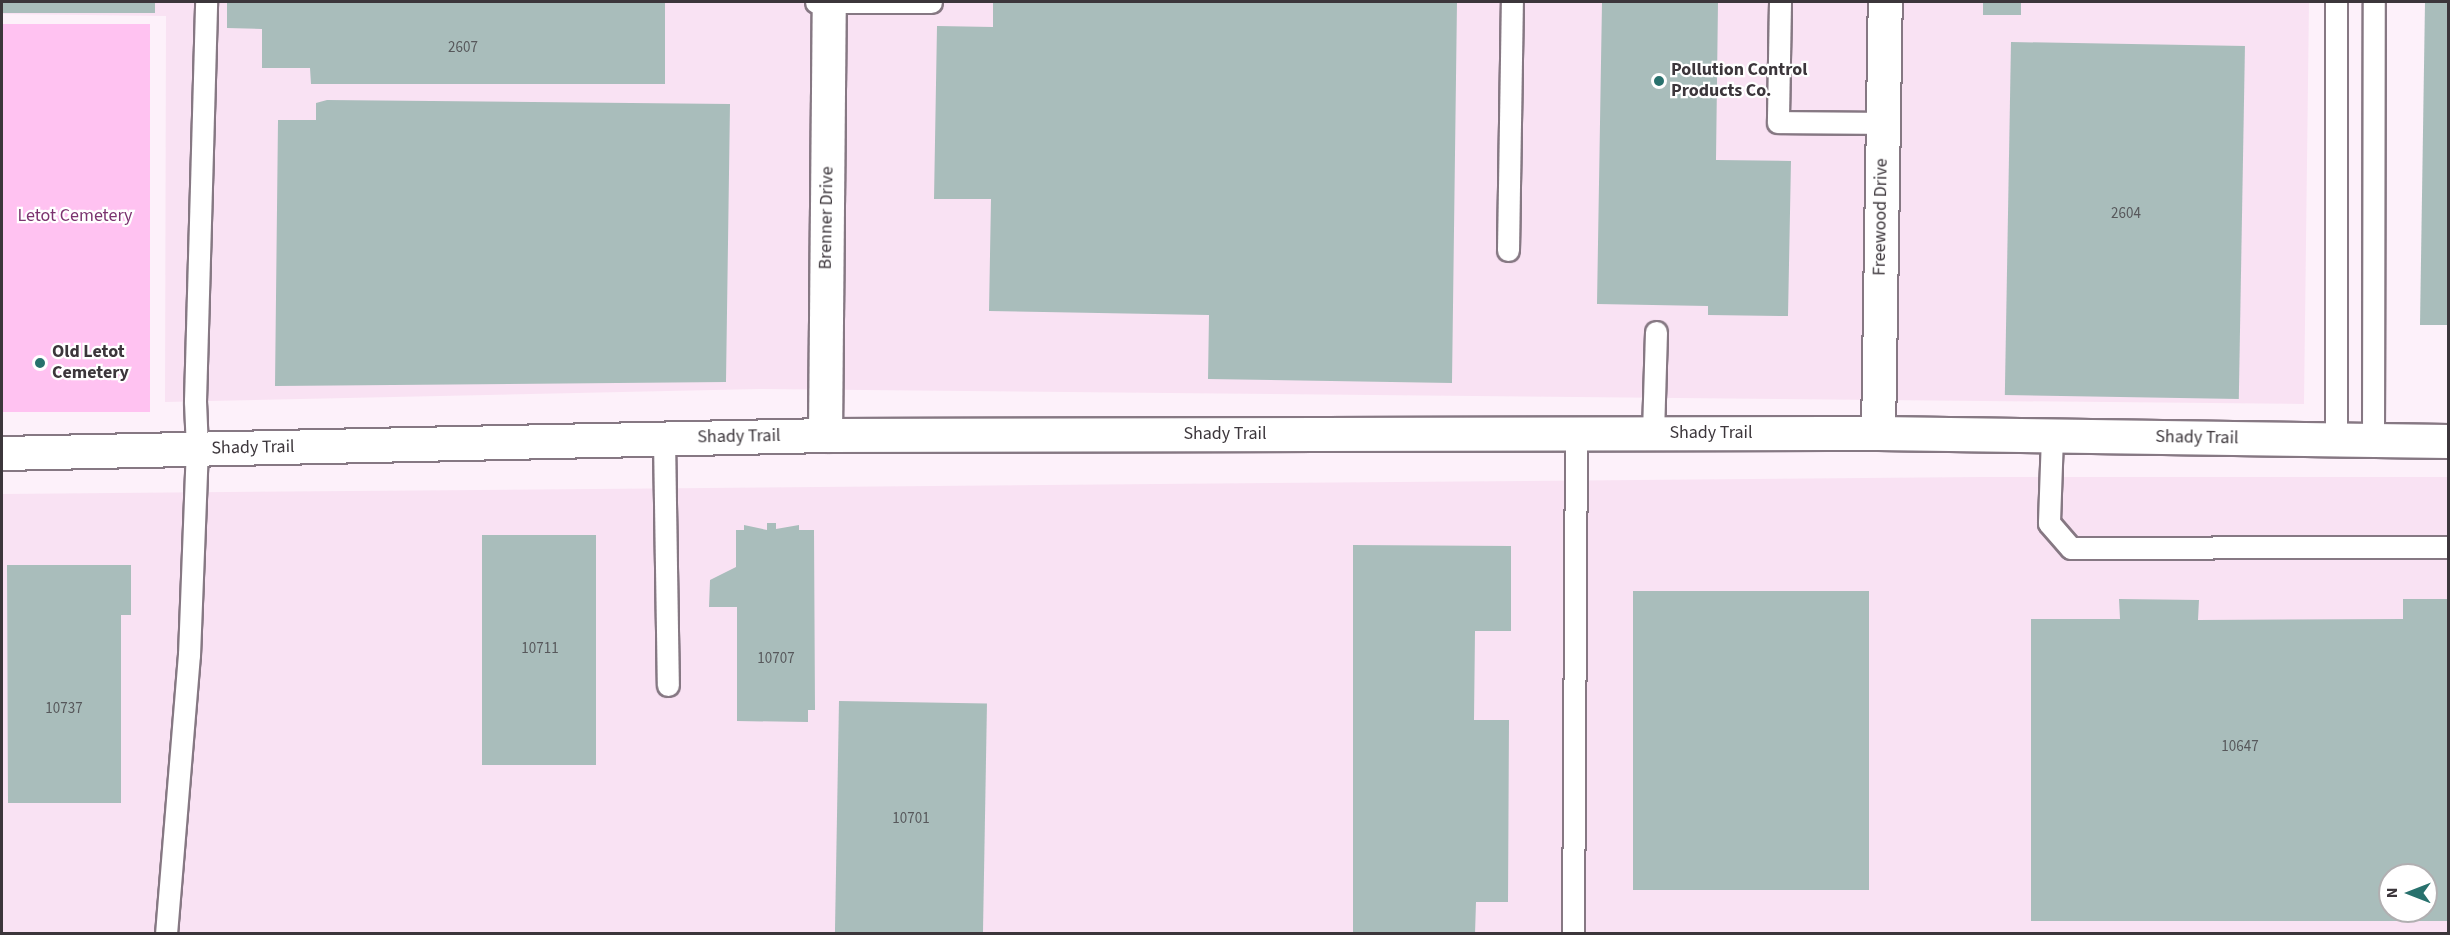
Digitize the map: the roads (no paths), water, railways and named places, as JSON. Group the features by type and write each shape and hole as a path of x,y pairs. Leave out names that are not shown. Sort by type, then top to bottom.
{"street":[{"name":"Brenner Drive","path":"825,435 829,2"},
{"name":"Freewood Drive","path":"1878,433 1885,2"},
{"name":"Shady Trail","path":"2,453 825,435 1878,433 2448,441"}],"lane":[{"path":"166,933 189,655 197,449 195,401 206,2"},
{"path":"814,2 931,2"},
{"path":"1508,250 1512,2"},
{"path":"1780,2 1778,122 1883,123"},
{"path":"2336,2 2336,441"},
{"path":"2373,441 2374,2"},
{"path":"1653,433 1656,332"},
{"path":"1573,933 1576,433"},
{"path":"2052,436 2049,524 2071,548 2448,547"},
{"path":"664,438 668,685"}],"place":[{"name":"Pollution Control Products Co.","path":"1659,81"},
{"name":"Old Letot Cemetery","path":"40,363"}],"park label":[{"name":"Letot Cemetery","path":"75,216"}]}
